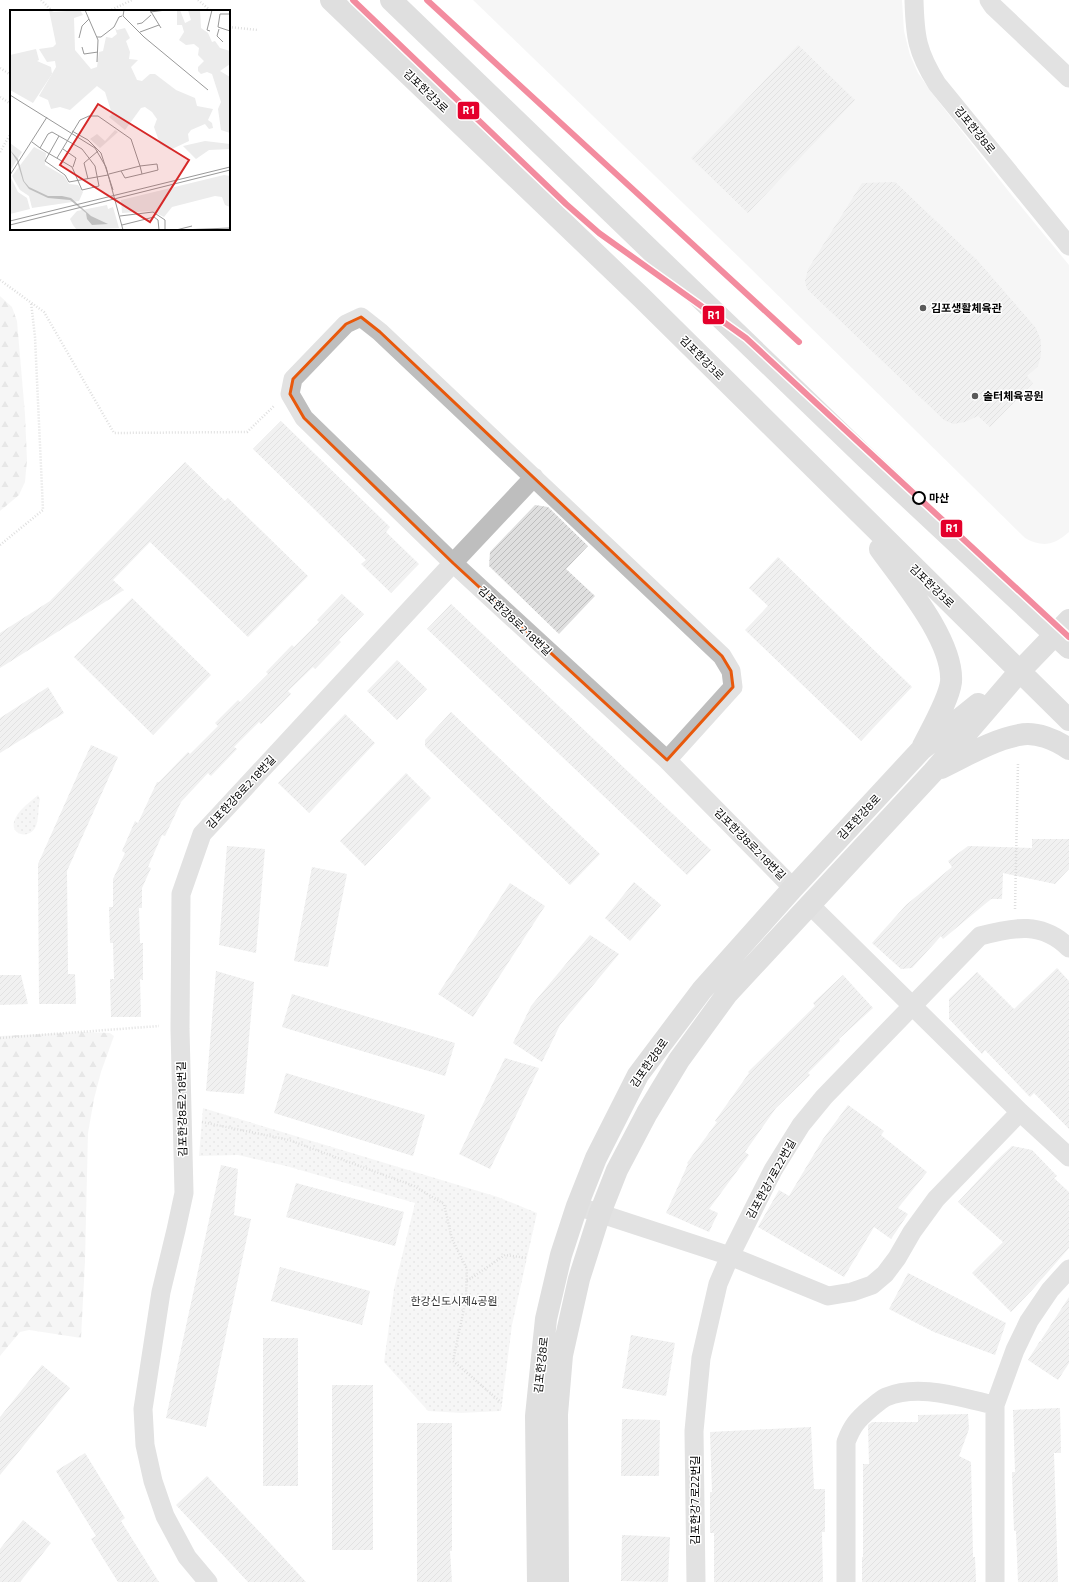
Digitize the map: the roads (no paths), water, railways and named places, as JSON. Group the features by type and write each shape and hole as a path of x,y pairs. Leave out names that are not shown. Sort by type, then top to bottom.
{"street":[{"name":"김포한강3로","path":"331,0 642,298 1069,720"},
{"path":"391,0 860,452 1065,634"},
{"name":"김포한강8로","path":"914,0 915,28 919,48 926,65 937,84 1069,246"},
{"path":"989,0 992,6 1069,78"},
{"path":"534,477 453,563 304,418 290,394 293,378 346,324 361,317 386,337 534,477 722,656 732,671 733,687 666,760"},
{"path":"844,499 922,608 943,645 950,665 951,683 921,750"},
{"name":"김포한강8로218번길","path":"208,1582 187,1557 165,1516 153,1481 145,1445 143,1409 161,1292 184,1194 180,1028 181,894 202,834 453,563 666,760 793,888"},
{"name":"김포한강8로","path":"538,1582 536,1416 546,1319 561,1255 577,1206 596,1158 638,1075 702,990 793,888 921,750 1065,634"},
{"name":"김포한강8로","path":"558,1582 557,1414 562,1355 579,1279 600,1213 618,1170 647,1113 679,1060 727,994 933,772 1020,671"},
{"path":"933,772 993,743 1020,734 1041,736 1069,749"},
{"path":"810,905 1020,1112 1069,1157"},
{"name":"김포한강7로22번길","path":"696,1582 694,1431 701,1358 718,1284 730,1256 773,1170 801,1125 824,1097 980,936 1025,927 1044,931 1069,948"},
{"path":"577,1206 730,1256 828,1296 852,1292 872,1285 885,1274 936,1198 1020,1112"},
{"path":"995,1582 995,1405 1015,1350 1029,1322 1050,1290 1069,1269"},
{"path":"846,1582 846,1442 852,1428 862,1416 886,1398 914,1391 928,1392 995,1405"}],"place":[{"name":"김포생활체육관","path":"923,308"},
{"name":"솔터체육공원","path":"975,396"},
{"name":"마산","path":"919,498"}],"park label":[{"name":"한강신도시제4공원","path":"454,1301"}]}
